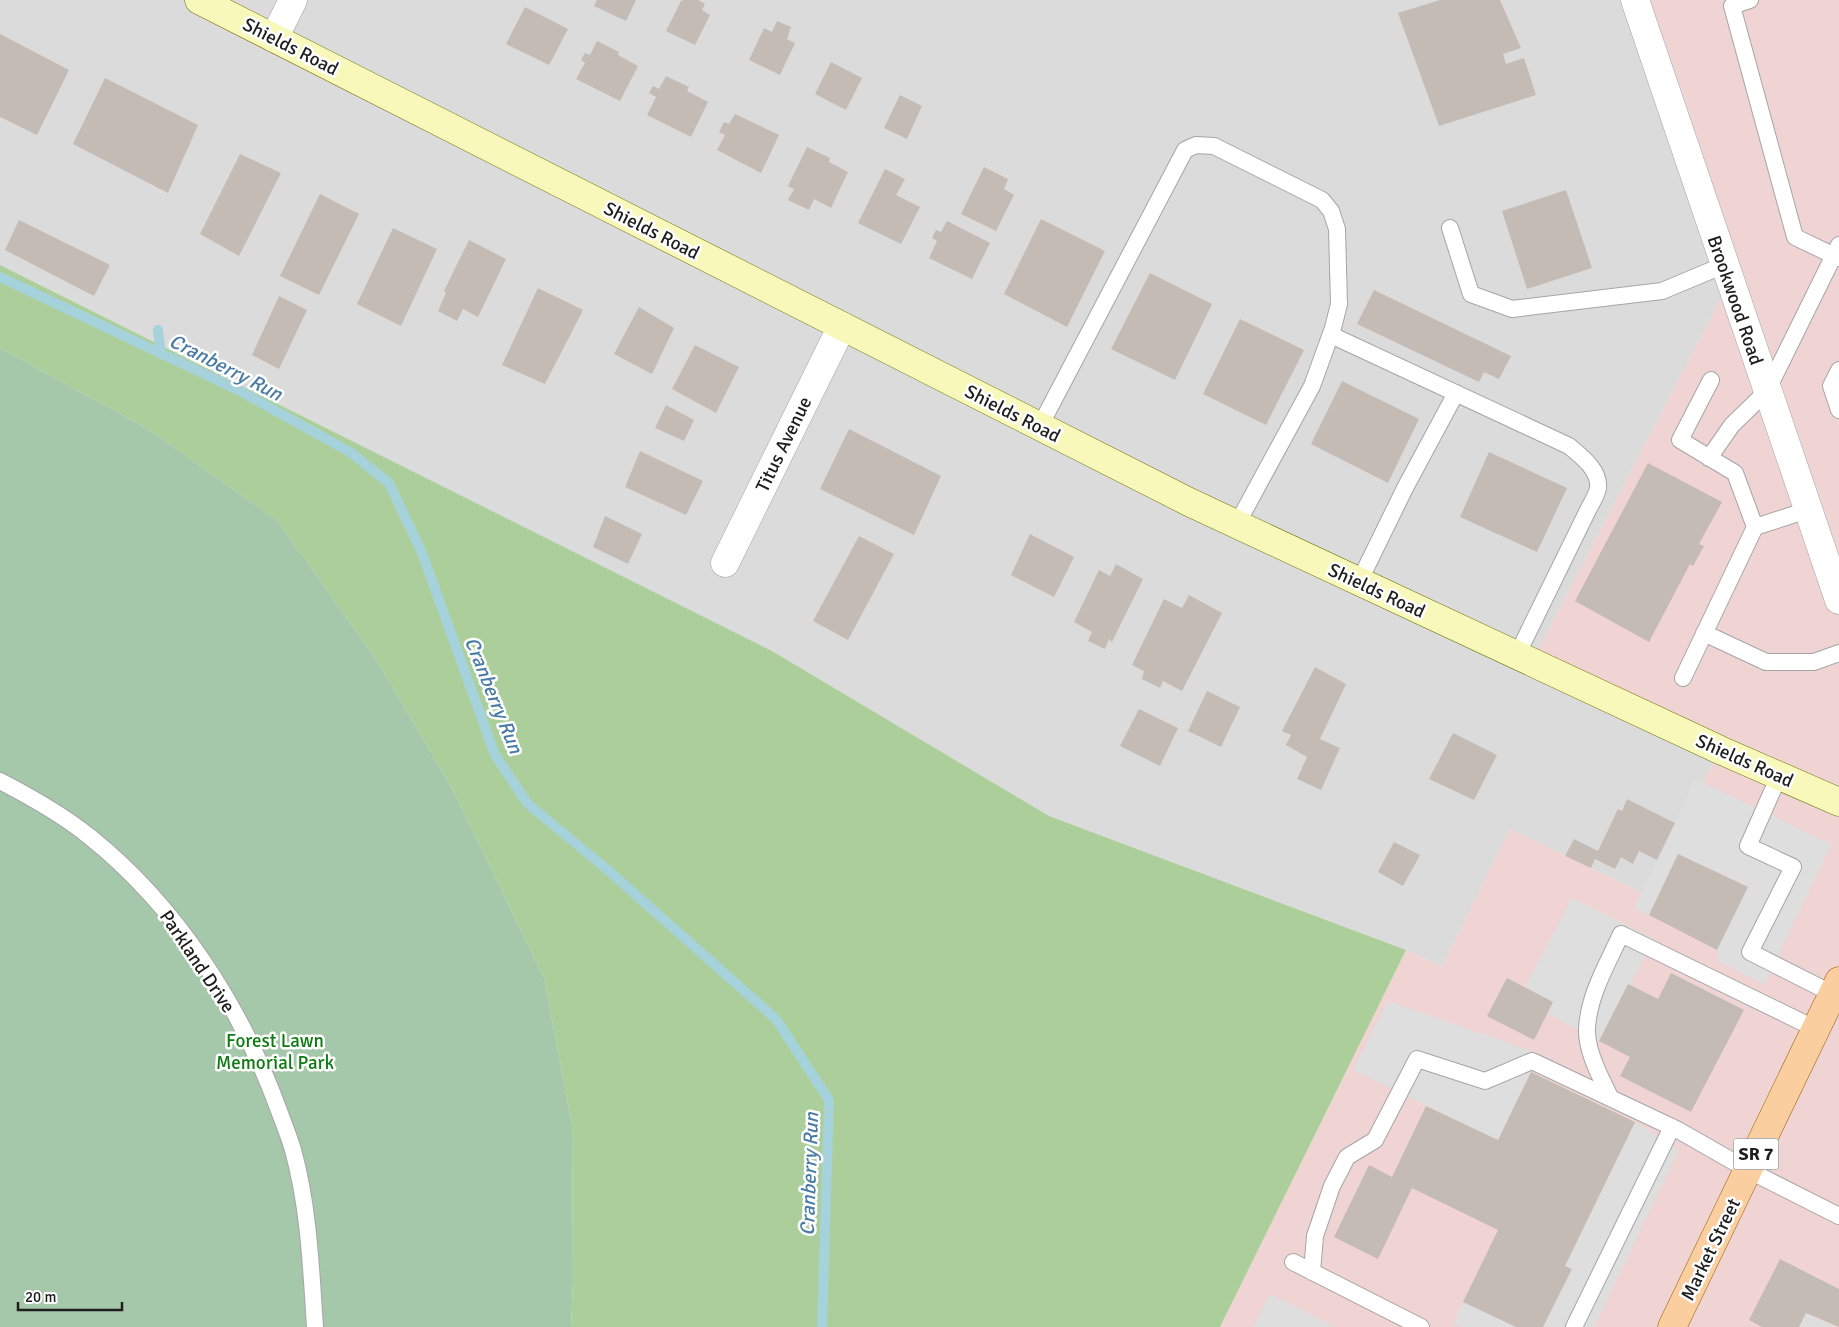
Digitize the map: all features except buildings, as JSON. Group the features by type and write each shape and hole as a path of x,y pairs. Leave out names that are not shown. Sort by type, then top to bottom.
{"main road":[{"name":"Shields Road","path":"199,0 1237,524 1779,776 1839,802"},
{"name":"Market Street","path":"1673,1327 1836,988"}],"street":[{"path":"274,38 293,0"},
{"name":"Brookwood Road","path":"1635,0 1839,600"},
{"name":"Titus Avenue","path":"725,563 842,326"}],"lane":[{"path":"1709,458 1732,425 1767,391 1837,253 1795,237 1732,6 1750,0"},
{"path":"1040,426 1185,150 1196,145 1214,146 1322,200 1331,211 1337,229 1339,304 1331,335 1312,386 1237,524"},
{"path":"1450,228 1471,294 1512,309 1662,291 1724,265"},
{"path":"1331,335 1569,446 1586,459 1595,473 1598,488 1517,655"},
{"path":"1839,370 1831,386 1839,410"},
{"path":"1682,678 1755,527 1735,473 1680,440 1711,380"},
{"path":"1359,582 1405,488 1456,393"},
{"path":"1755,527 1808,510"},
{"path":"1704,633 1766,662 1814,662 1839,652"},
{"path":"1779,776 1748,846 1793,867 1750,952 1836,988"},
{"name":"Parkland Drive","path":"0,781 31,798 90,837 159,902 216,981 262,1066 293,1150 310,1239 315,1327"},
{"path":"1610,1097 1594,1062 1587,1028 1594,992 1621,934 1816,1029"},
{"path":"1312,1272 1315,1236 1332,1186 1347,1157 1375,1140 1417,1059 1485,1081 1532,1060 1672,1127 1748,1170 1839,1216"},
{"path":"1574,1327 1672,1127"},
{"path":"1292,1262 1421,1327"}],"shaded area":[{"path":"0,0 1635,0 1730,281 1532,662 1720,750 1647,895 1510,829 1442,967 1406,950 1049,816 772,651 0,265"},
{"path":"1635,0 1839,0 1839,1327 1220,1327 1406,950 1442,967 1510,829 1647,895 1720,750 1532,662 1730,281"},
{"path":"1695,779 1831,844 1764,985 1719,961 1717,950 1748,886 1678,854 1649,915 1634,908"},
{"path":"1572,898 1654,939 1599,1041 1547,1013 1553,1002 1525,987"},
{"path":"1388,1001 1540,1054 1498,1140 1353,1070"},
{"path":"1635,1122 1679,1150 1594,1327 1543,1327 1571,1270 1565,1266"},
{"path":"1270,1294 1335,1327 1253,1327"},
{"path":"1463,1302 1516,1327 1460,1327 1453,1324"},
{"path":"1806,1313 1835,1327 1799,1327"}],"green space":[{"path":"0,265 772,651 1049,816 1406,950 1220,1327 571,1327 573,1283 572,1125 544,978 453,790 376,659 277,520 148,429 0,348"},
{"name":"Forest Lawn Memorial Park","path":"0,348 148,429 277,520 376,659 453,790 544,978 572,1125 573,1283 571,1327 0,1327"}],"waterway":[{"name":"Cranberry Run","path":"0,277 238,390 350,452 389,483 422,553 495,755 528,804 609,871 776,1019 829,1100 822,1327"},
{"path":"158,330 161,354"}]}
